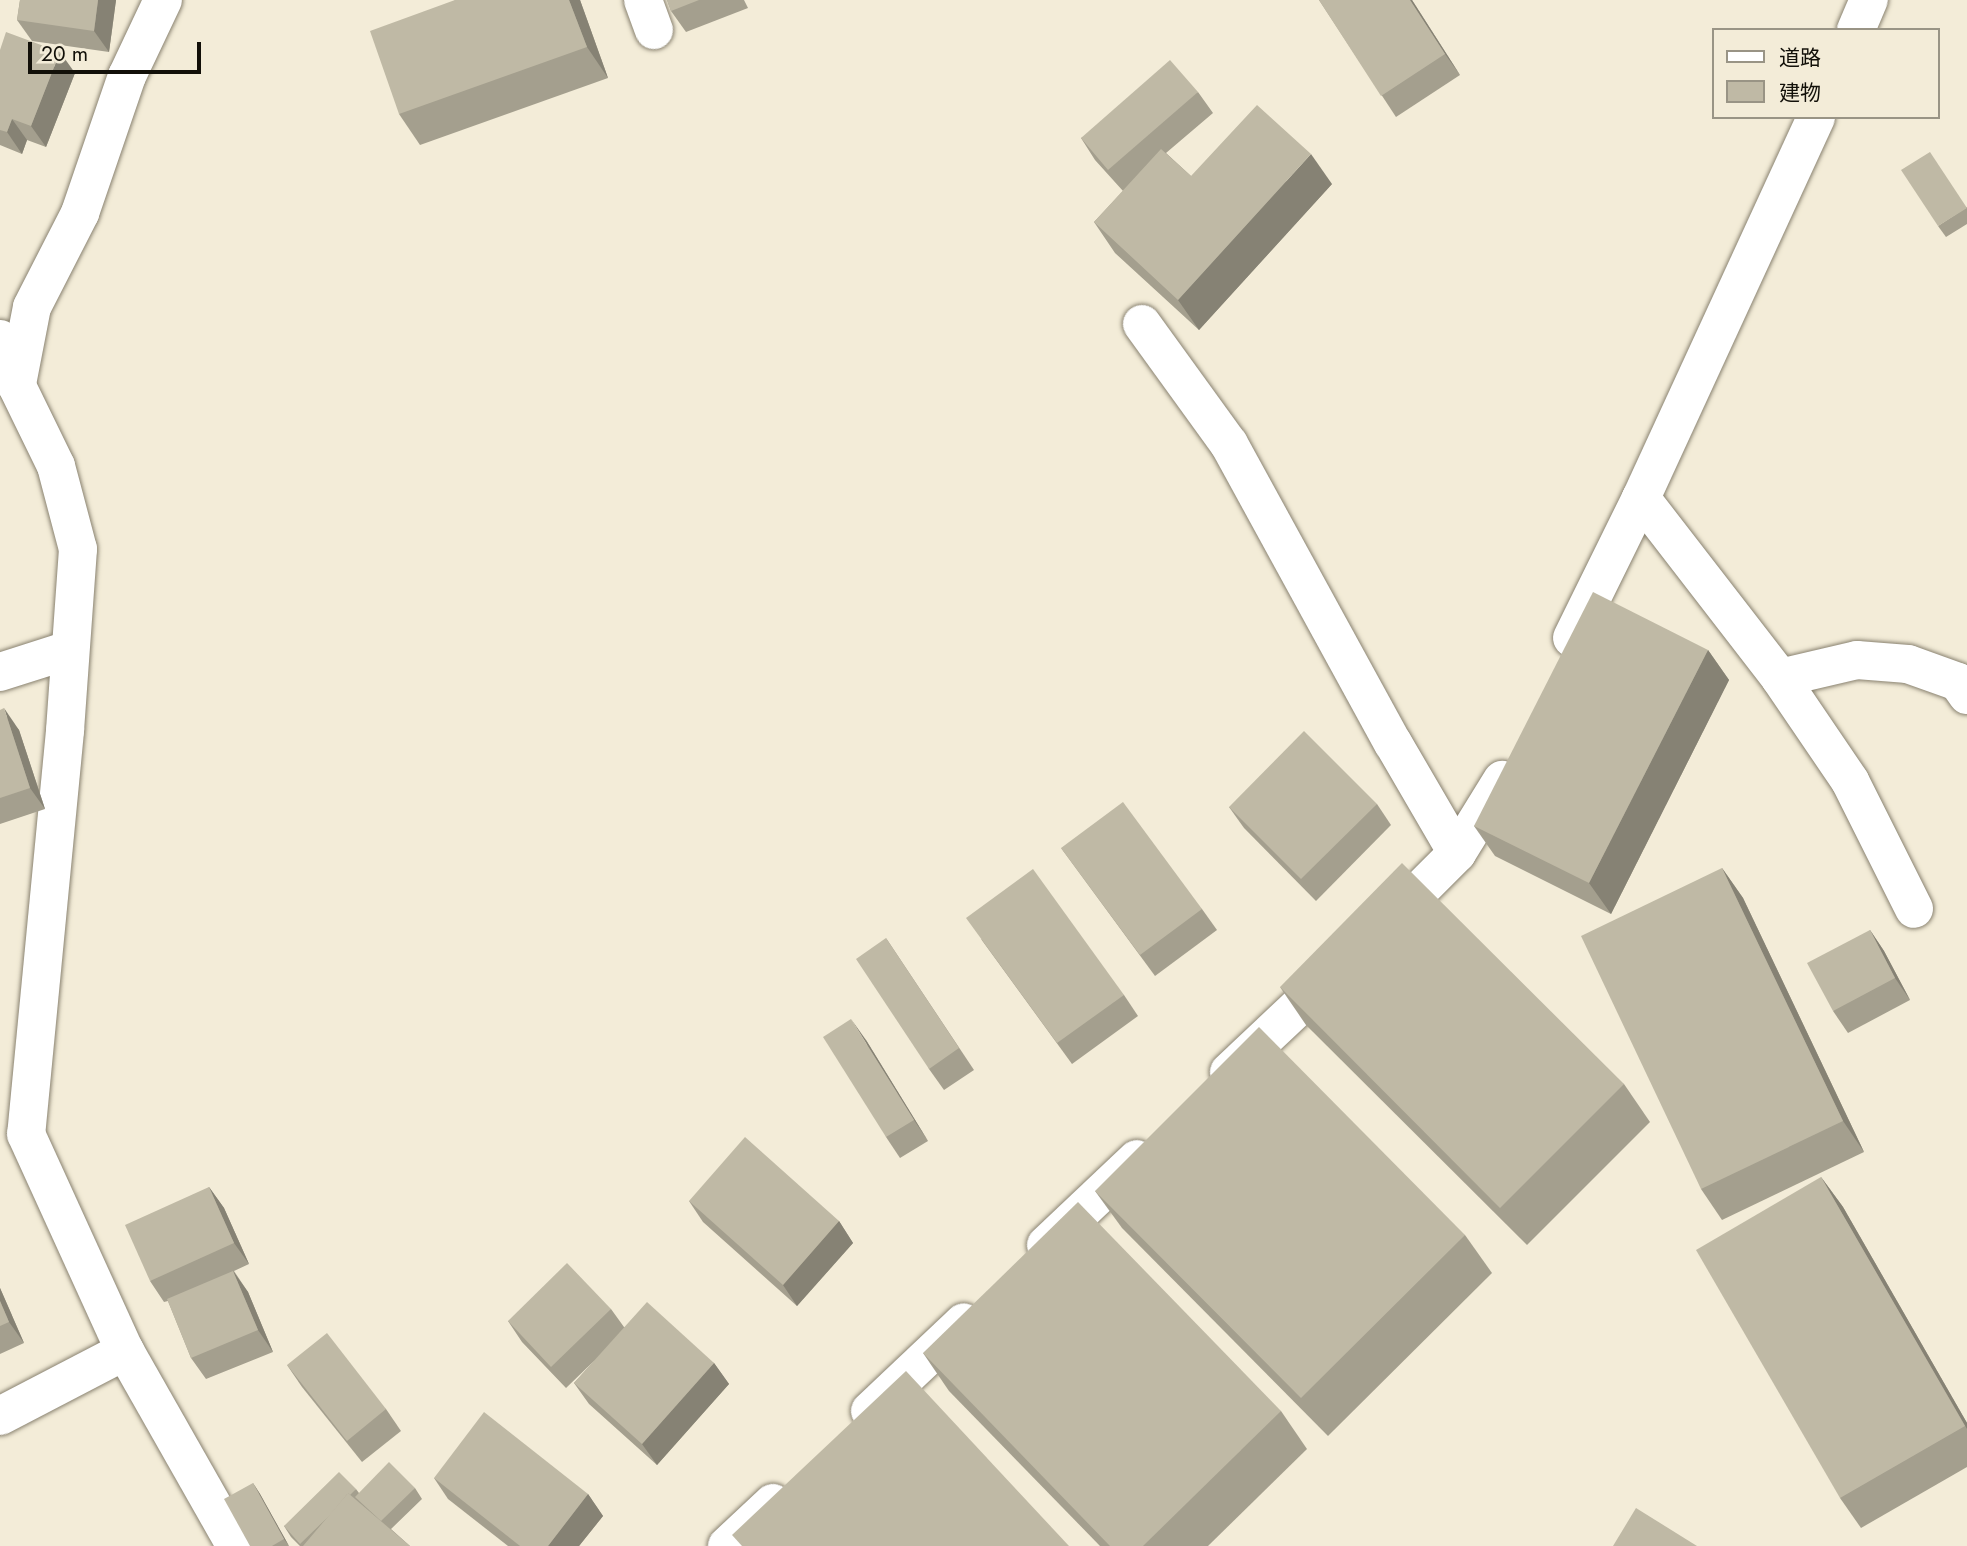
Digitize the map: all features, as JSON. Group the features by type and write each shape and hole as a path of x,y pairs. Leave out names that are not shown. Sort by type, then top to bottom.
{"street":[{"path":"8,388 32,307 80,213 127,76 163,0"},
{"path":"1857,28 1869,0"},
{"path":"1555,673 1641,498 1815,119"},
{"path":"1142,324 1229,444 1393,743 1457,853"},
{"path":"0,339 8,388 56,466 78,549 69,650 13,1138 125,1351 236,1546"},
{"path":"1641,498 1780,678 1850,781 1914,909"},
{"path":"0,672 69,650"},
{"path":"1780,678 1857,660 1908,664 1958,682 1967,695"},
{"path":"1199,1100 1457,853 1499,785 1518,748"},
{"path":"1018,1271 1159,1138"},
{"path":"848,1432 988,1299"},
{"path":"0,1416 125,1351"},
{"path":"727,1546 797,1480"}],"building":[{"path":"20,0 98,0 94,31 17,20"},
{"path":"455,0 569,0 587,47 399,114 370,31"},
{"path":"667,0 699,0 671,11"},
{"path":"1319,0 1410,0 1445,54 1381,96"},
{"path":"6,32 60,52 31,126 12,119 7,132 0,130 0,50"},
{"path":"1170,60 1198,92 1108,170 1081,138"},
{"path":"1257,105 1311,154 1178,300 1094,222 1161,149 1191,176"},
{"path":"1930,152 1967,208 1938,226 1901,170"},
{"path":"1593,592 1708,650 1589,883 1474,826"},
{"path":"4,708 30,788 0,798 0,710"},
{"path":"1304,731 1377,804 1301,879 1229,807"},
{"path":"1123,802 1202,909 1140,955 1061,848"},
{"path":"1402,863 1624,1084 1500,1208 1280,987"},
{"path":"1722,868 1843,1121 1701,1189 1581,936"},
{"path":"1033,869 1124,995 1057,1043 966,918"},
{"path":"1870,930 1895,978 1833,1011 1807,963"},
{"path":"886,938 959,1048 929,1069 856,959"},
{"path":"851,1019 914,1120 886,1137 823,1037"},
{"path":"1259,1027 1465,1235 1301,1398 1095,1191"},
{"path":"745,1137 839,1221 783,1285 689,1201"},
{"path":"1821,1177 1965,1426 1840,1498 1696,1250"},
{"path":"209,1187 234,1243 150,1281 125,1225"},
{"path":"1078,1202 1281,1411 1143,1546 1110,1546 923,1353"},
{"path":"567,1263 611,1309 551,1367 508,1321"},
{"path":"233,1271 258,1330 191,1358 167,1299"},
{"path":"0,1301 9,1322 0,1326"},
{"path":"647,1302 714,1363 642,1444 574,1383"},
{"path":"327,1333 386,1409 347,1441 287,1365"},
{"path":"906,1371 1069,1546 742,1546 732,1535"},
{"path":"484,1412 588,1494 548,1546 520,1546 434,1478"},
{"path":"389,1462 415,1488 381,1521 355,1497"},
{"path":"339,1472 356,1489 350,1495 348,1493 300,1544 284,1526"},
{"path":"253,1483 284,1539 272,1546 250,1546 224,1499"},
{"path":"348,1493 410,1546 303,1546"},
{"path":"1636,1508 1697,1546 1613,1546"}]}
